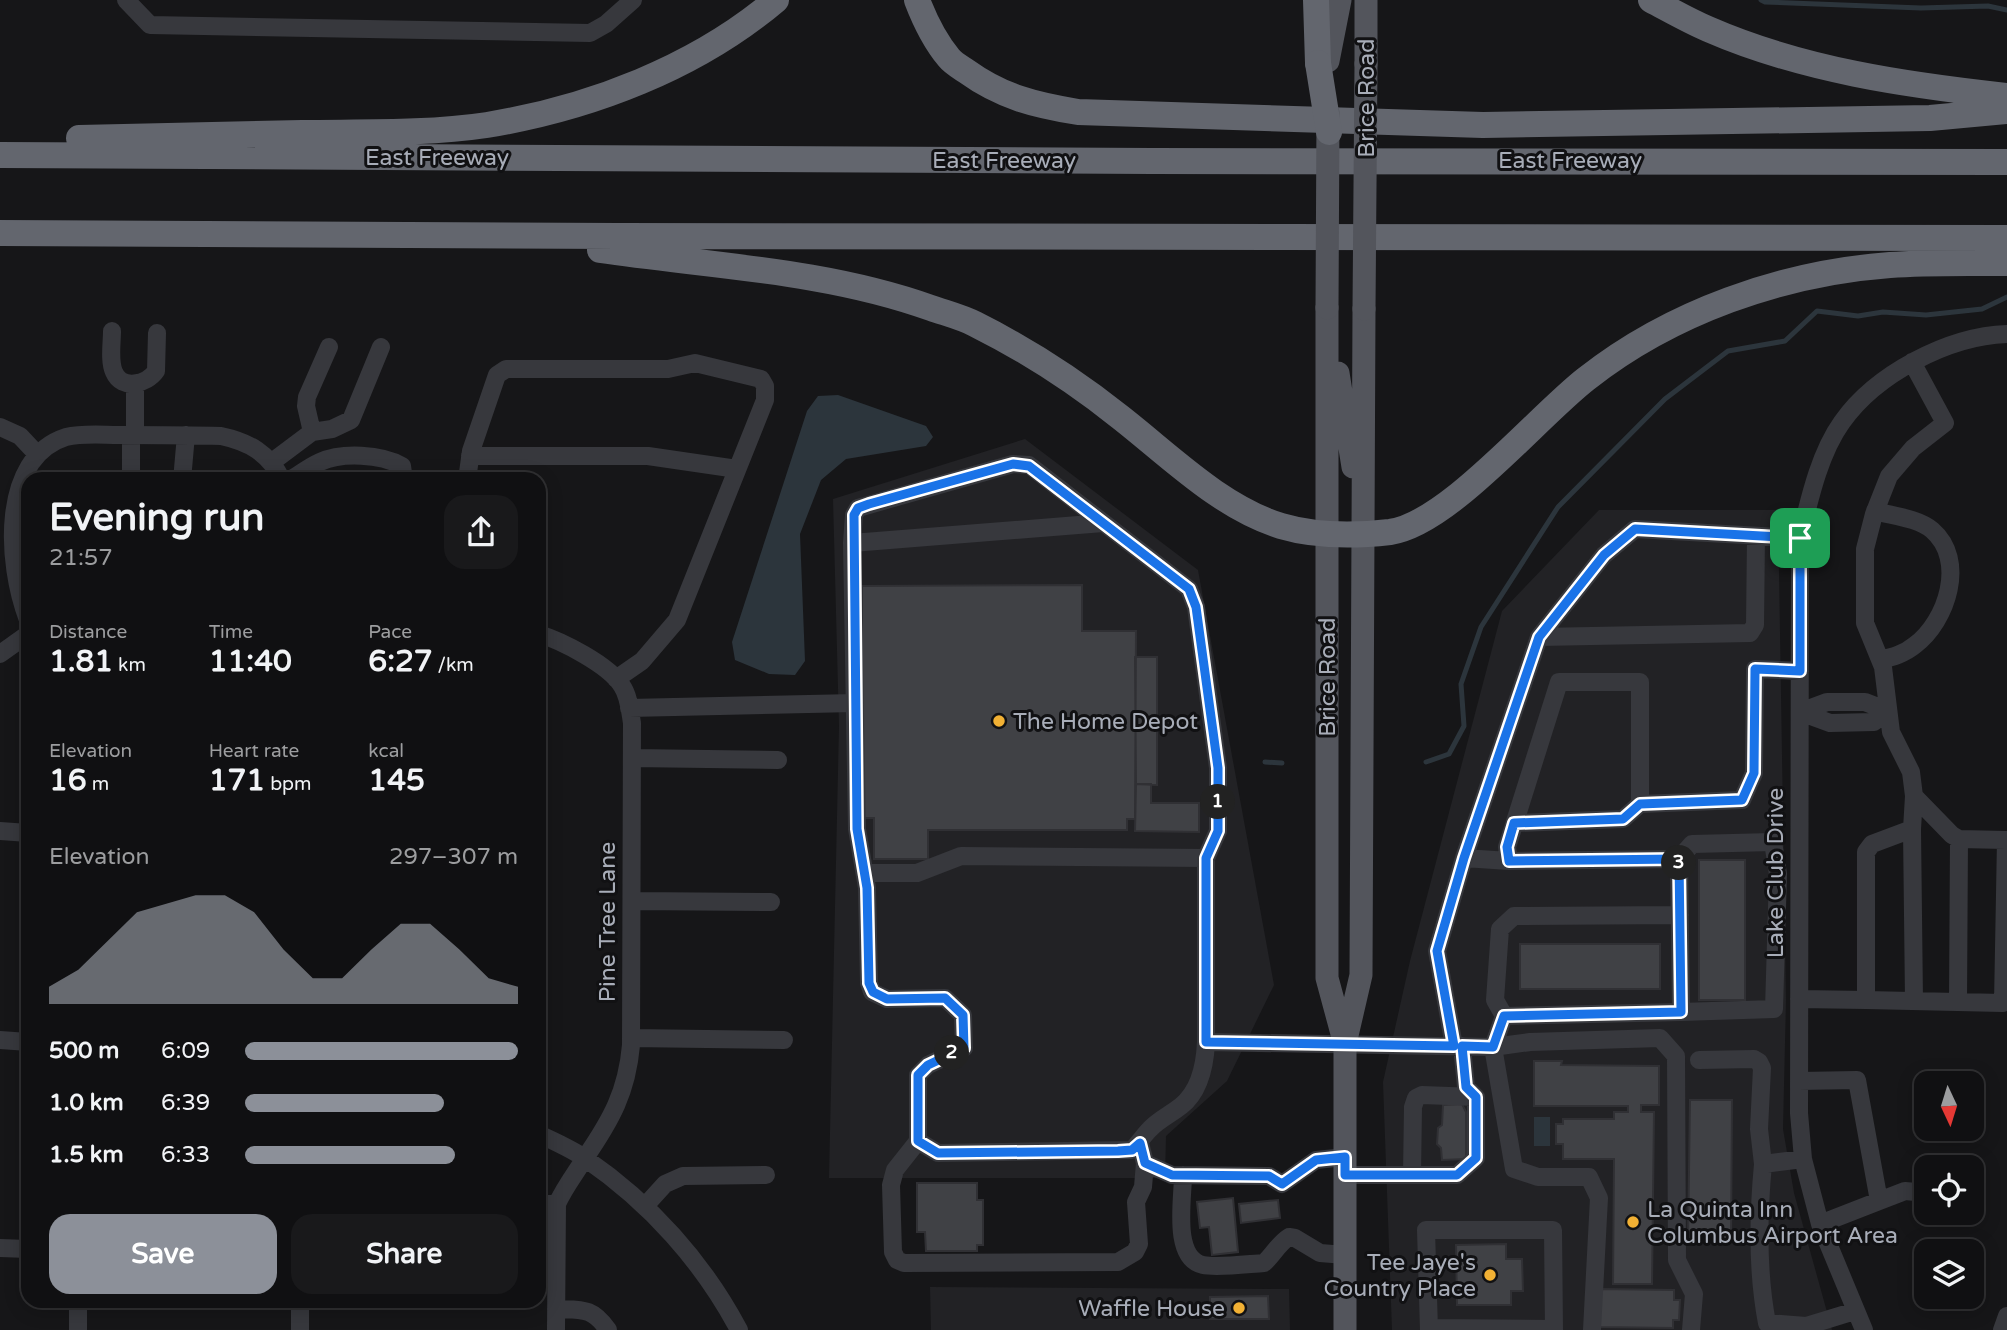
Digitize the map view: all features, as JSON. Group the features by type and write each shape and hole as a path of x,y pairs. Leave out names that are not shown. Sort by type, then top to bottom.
{"highway":[{"path":"0,140 414,131 486,125 557,111 619,90 676,65 724,39 776,0"},
{"path":"917,0 928,28 950,60 982,83 1008,96 1044,107 1078,112 1483,125 1930,118 2007,111"},
{"path":"1316,0 1329,132"},
{"path":"1651,0 1709,30 1797,60 1883,79 2007,96"},
{"name":"East Freeway","path":"0,155 2007,162"},
{"path":"0,233 2007,238"},
{"path":"494,235 835,281 916,302 973,323 1034,358 1115,413 1227,499 1279,525 1326,534 1393,532 1415,525 1466,488 1584,380 1655,334 1695,314 1777,284 1830,272 1891,265 2007,262"}],"main road":[{"name":"Brice Road","path":"1323,62 1329,0"},
{"name":"Brice Road","path":"1323,62 1340,0"},
{"name":"Brice Road","path":"1345,1330 1345,1044 1361,975 1366,0"},
{"name":"Brice Road","path":"1329,132 1327,978 1345,1044"},
{"name":"Brice Road","path":"1327,308 1363,533"}],"street":[{"path":"126,0 150,25 590,33 606,24 633,0"},
{"path":"112,331 113,369 123,381 135,384 147,380 156,371 157,332"},
{"name":"Lake Club Drive","path":"1864,1330 1820,1224 1803,1159 1799,1113 1800,538 1821,464 1841,423 1875,387 1912,362 1956,344 2007,334"},
{"path":"312,432 306,406 307,397 329,346"},
{"path":"272,462 312,432 332,429 351,420 381,347"},
{"path":"1912,362 1945,423 1913,448 1889,476 1875,511 1865,549 1865,623 1883,667 1891,733 1911,772 1914,796 1914,1001"},
{"path":"468,472 470,456 497,375 506,369 668,369 695,363 761,379 765,386 765,400 677,620 642,661 616,679 590,658 546,636"},
{"path":"131,472 135,384"},
{"path":"0,426 20,436 35,452"},
{"path":"21,601 5,561 9,496 11,480 35,452 63,438 77,435 220,436 239,440 264,454 278,472"},
{"path":"183,472 186,435"},
{"path":"303,472 322,461 346,456 389,458 402,466 403,472"},
{"path":"470,456 649,456 737,470"},
{"path":"918,1141 938,1153 1132,1150 1150,1128 1184,1104 1194,1091 1205,1063 1206,858 1218,831 1218,768 1196,607 1189,589 1029,466 1013,464 858,508 854,515 852,543 857,829 867,888 869,983 873,992 887,999 945,998 963,1015 964,1048 928,1065 918,1075 918,1141 895,1170 891,1185 893,1252 897,1260 904,1263 1118,1262 1128,1258 1139,1244 1136,1202 1143,1187 1145,1163 1140,1143"},
{"path":"1875,511 1930,528 1946,549 1950,570 1944,609 1932,628 1917,645 1902,654 1880,660"},
{"path":"852,543 1103,523"},
{"path":"1145,1163 1172,1175 1269,1176 1282,1184 1316,1160 1412,1175 1457,1175 1476,1158 1476,1097 1466,1087 1437,951 1464,858 1539,637 1604,555 1635,529 1800,538"},
{"path":"1539,637 1750,633 1755,625 1756,537"},
{"path":"0,654 21,639"},
{"path":"1514,823 1623,819 1640,804 1742,800 1754,773 1755,669 1800,671"},
{"name":"Pine Tree Lane","path":"548,1204 563,1190 606,1125 625,1087 629,1068 632,723 622,685 616,679"},
{"path":"1509,861 1507,847 1559,682 1640,682 1640,804"},
{"path":"629,708 855,703"},
{"path":"1800,712 1830,723 1874,722 1888,711"},
{"path":"632,758 778,760"},
{"path":"1799,999 2003,1003 2006,839 1959,839 1914,796"},
{"path":"1866,1000 1866,852 1872,844 1912,830"},
{"path":"0,831 21,832"},
{"path":"1958,1002 1959,839"},
{"path":"1504,1016 1681,1012 1774,1009 1778,874 1773,842 1692,844 1679,859 1681,1012"},
{"path":"864,873 917,873 961,856 1206,858"},
{"path":"1464,858 1509,861 1679,859"},
{"path":"632,901 771,902"},
{"path":"1592,1330 1599,1198 1589,1177 1538,1177 1514,1169 1493,1047 1504,1016 1495,1000 1500,929 1514,916 1680,915"},
{"path":"631,1038 784,1040"},
{"path":"1206,1042 1493,1047 1530,1042 1660,1038 1676,1056 1677,1260 1694,1294 1691,1330"},
{"path":"0,1040 21,1042"},
{"path":"1699,1060 1754,1059 1762,1068 1759,1129 1763,1164 1759,1206 1762,1295 1767,1323 1806,1326 1855,1311"},
{"path":"1799,1081 1857,1080 1879,1201"},
{"path":"1412,1175 1413,1107 1416,1098 1422,1095 1476,1097"},
{"path":"546,1138 585,1158 645,1206 688,1252 725,1303 739,1330"},
{"path":"1763,1164 1803,1159"},
{"path":"645,1206 665,1184 683,1176 766,1175"},
{"path":"1183,1175 1182,1243 1188,1254 1202,1265 1264,1263 1281,1242 1289,1237 1320,1253 1345,1255"},
{"path":"1820,1224 1905,1191 1914,1192"},
{"path":"548,1204 556,1330"},
{"path":"1426,1230 1553,1230 1554,1329 1429,1329 1426,1230"},
{"path":"0,1248 21,1249"},
{"path":"78,1308 78,1330"},
{"path":"300,1308 300,1330"},
{"path":"555,1309 591,1311 608,1330"},
{"path":"2002,1330 2007,1316"}],"shaded area":[{"path":"838,395 926,426 933,437 926,446 846,459 821,480 800,534 805,661 795,675 769,674 735,660 732,642 807,411 818,396"},
{"path":"1025,439 1198,570 1274,985 1227,1081 1166,1136 1165,1178 829,1178 839,726 833,499"},
{"path":"1599,510 1778,510 1786,1000 1783,1129 1794,1193 1832,1330 1392,1330 1383,1082 1410,961 1502,611"},
{"path":"1534,1117 1550,1117 1550,1146 1534,1146"},
{"path":"930,1287 1289,1289 1290,1330 931,1330"}],"building":[{"name":"The Home Depot","path":"1082,585 1082,631 1136,631 1135,819 1127,819 1127,830 928,830 928,859 874,859 874,818 862,818 862,586"},
{"path":"1135,657 1157,657 1157,785 1136,784"},
{"path":"1136,784 1151,784 1151,803 1199,803 1199,832 1135,831"},
{"path":"1699,860 1745,860 1745,1000 1699,1000"},
{"path":"1520,944 1660,944 1660,989 1520,989"},
{"name":"La Quinta Inn Columbus Airport Area","path":"1534,1061 1562,1061 1561,1065 1659,1066 1659,1105 1641,1105 1641,1112 1654,1112 1652,1284 1613,1284 1614,1159 1563,1159 1563,1144 1556,1144 1556,1124 1563,1124 1563,1119 1614,1119 1614,1112 1628,1112 1628,1106 1534,1106"},
{"path":"1690,1100 1732,1100 1731,1242 1688,1242"},
{"path":"1462,1104 1466,1112 1466,1159 1442,1160 1441,1148 1437,1144 1443,1105"},
{"path":"917,1183 977,1183 977,1200 983,1200 983,1245 977,1245 977,1251 926,1251 925,1232 917,1232"},
{"path":"1233,1198 1238,1252 1212,1255 1209,1227 1200,1228 1197,1202"},
{"path":"1278,1200 1280,1218 1241,1223 1239,1204"},
{"name":"Tee Jaye's Country Place","path":"1506,1244 1506,1259 1522,1259 1523,1291 1511,1291 1511,1305 1457,1305 1456,1245"},
{"path":"1599,1289 1674,1290 1674,1300 1680,1300 1679,1320 1673,1320 1673,1328 1599,1327"},
{"name":"Waffle House","path":"1268,1296 1269,1319 1210,1319 1210,1297"}],"waterway":[{"path":"1761,0 1921,8 1988,6 2007,10"},
{"path":"1426,762 1449,754 1464,726 1461,684 1481,627 1558,507 1665,399 1728,351 1785,341 1817,311 1858,316 1883,312 1926,315 1982,309 2007,297"},
{"path":"1265,762 1282,763"}],"place":[{"name":"The Home Depot","path":"999,721"},
{"name":"La Quinta Inn Columbus Airport Area","path":"1633,1222"},
{"name":"Tee Jaye's Country Place","path":"1490,1275"},
{"name":"Waffle House","path":"1239,1308"}],"route":[{"path":"1013,464 1029,466 1189,589 1196,607 1218,768 1218,831 1206,858 1206,1042 1454,1046 1437,951 1464,858 1539,637 1604,555 1635,529 1800,538 1800,671 1755,669 1754,773 1742,800 1640,804 1623,819 1514,823 1507,847 1509,861 1679,859 1681,1012 1504,1016 1493,1047 1462,1046 1466,1087 1476,1097 1476,1158 1457,1175 1345,1175 1345,1157 1316,1160 1282,1184 1269,1176 1172,1175 1145,1163 1140,1143 1132,1150 1118,1151 938,1153 918,1141 918,1075 928,1065 964,1048 963,1015 945,998 878,997 869,983 867,888 857,829 852,543 854,515 858,508 1013,464"}]}
